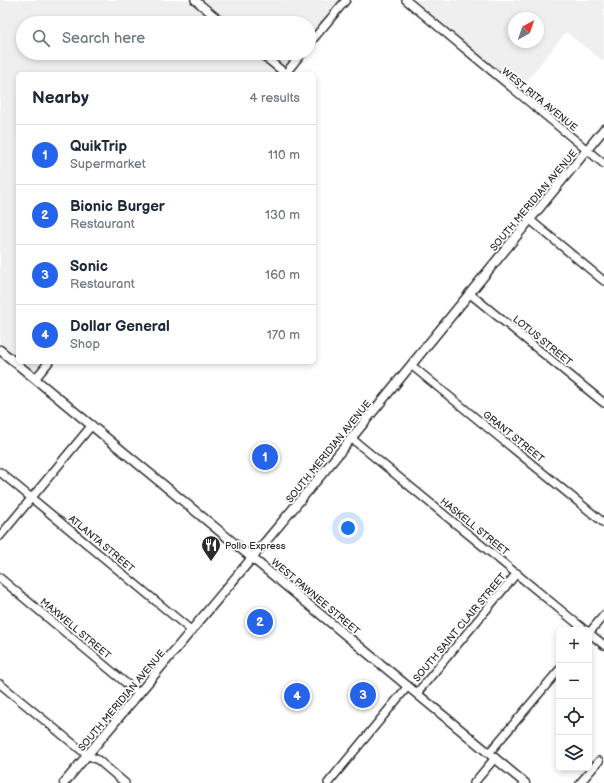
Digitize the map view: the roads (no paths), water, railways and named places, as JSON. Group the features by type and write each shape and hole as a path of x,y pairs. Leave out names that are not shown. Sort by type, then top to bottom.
{"main road":[{"name":"SOUTH MERIDIAN AVENUE","path":"64,783 192,631 604,129"},
{"name":"WEST PAWNEE STREET","path":"0,350 16,363"},
{"name":"WEST PAWNEE STREET","path":"18,364 525,783"}],"street":[{"path":"195,0 214,16"},
{"path":"316,36 346,0"},
{"name":"WEST RITA AVENUE","path":"406,0 480,63 604,164"},
{"path":"268,60 283,72"},
{"path":"287,72 296,60"},
{"path":"529,219 604,281"},
{"name":"LOTUS STREET","path":"469,294 604,403"},
{"path":"35,378 47,364"},
{"name":"GRANT STREET","path":"411,365 604,523"},
{"path":"0,536 92,425"},
{"name":"HASKELL STREET","path":"351,438 581,627"},
{"name":"ATLANTA STREET","path":"0,472 192,631"},
{"name":"SOUTH SAINT CLAIR STREET","path":"417,693 517,573"},
{"name":"MAXWELL STREET","path":"0,578 139,694"},
{"path":"592,629 604,615"},
{"path":"592,635 604,645"},
{"path":"474,783 492,756 556,674"},
{"path":"0,684 87,755 98,760 125,783"},
{"name":"SOUTH SAINT CLAIR STREET","path":"328,783 408,686"},
{"path":"580,783 599,761"}],"place":[{"name":"QuikTrip","path":"265,457"},
{"name":"Pollo Express","path":"211,562"},
{"name":"Bionic Burger","path":"260,622"},
{"name":"Sonic","path":"363,695"},
{"name":"Dollar General","path":"297,696"}]}
